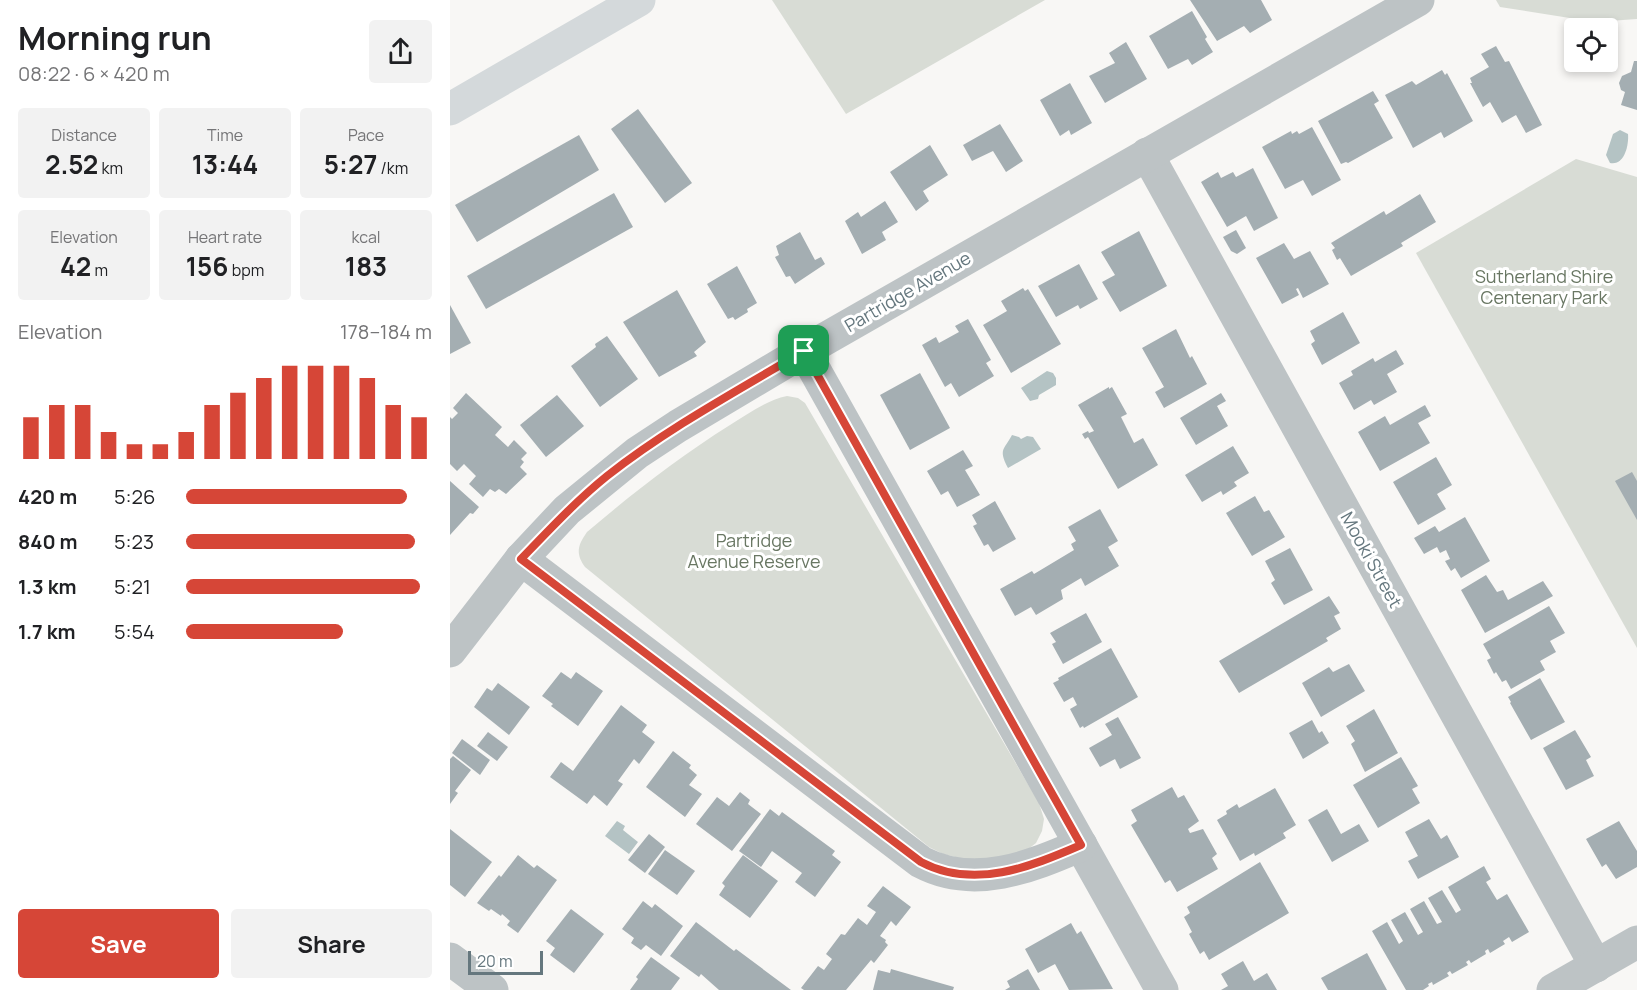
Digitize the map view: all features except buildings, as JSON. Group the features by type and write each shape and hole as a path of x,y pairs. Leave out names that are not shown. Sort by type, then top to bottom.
{"main road":[{"path":"450,109 639,0"}],"street":[{"name":"Partridge Avenue","path":"450,651 521,559 567,510 638,453 678,426 804,351 1418,0"},
{"name":"Mooki Street","path":"1147,154 1596,966"},
{"path":"804,351 1162,990"},
{"path":"521,559 930,867 963,875 990,875 1013,871 1081,845"},
{"path":"1553,990 1637,942"},
{"path":"450,959 492,990"}],"green space":[{"path":"772,0 1045,0 846,114"},
{"path":"1496,0 1637,0 1637,19 1570,18 1500,7"},
{"name":"Sutherland Shire Centenary Park","path":"1576,159 1637,177 1637,648 1416,253"},
{"name":"Partridge Avenue Reserve","path":"787,396 798,398 805,403 1039,803 1044,819 1042,831 1036,843 1022,854 976,862 943,854 929,847 585,567 582,562 579,549 587,532 622,503 711,437 758,408"}],"shaded area":[{"path":"1620,130 1628,134 1625,154 1619,161 1610,163 1606,155 1613,134"},
{"path":"1047,371 1053,373 1056,385 1039,395 1038,399 1030,401 1021,388"},
{"path":"1012,435 1021,439 1027,436 1033,437 1041,449 1008,468 1003,453"},
{"path":"617,821 625,826 623,830 638,842 629,854 605,836"}],"route":[{"path":"804,351 1081,845 1013,871 990,875 963,875 930,867 521,559 567,510 638,453 678,426 804,351"}]}
